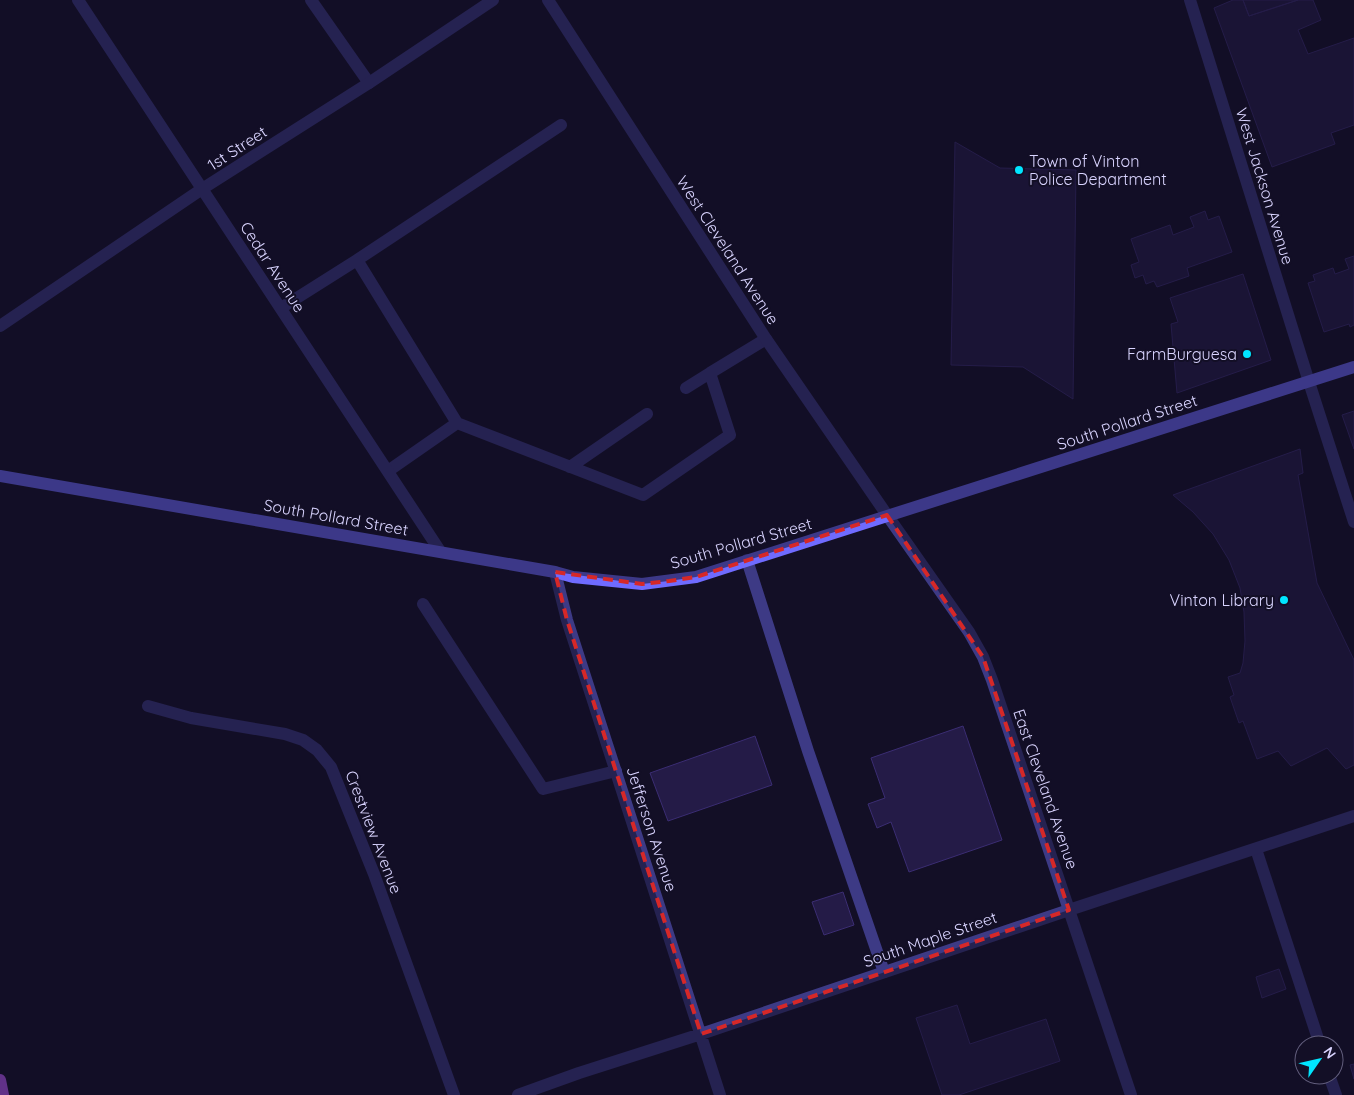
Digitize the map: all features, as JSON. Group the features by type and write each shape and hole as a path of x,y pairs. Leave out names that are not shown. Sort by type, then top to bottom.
{"main road":[{"name":"South Pollard Street","path":"0,476 440,551 573,577 642,584 696,577 1354,367"},
{"path":"0,1080 3,1095"}],"street":[{"name":"Cedar Avenue","path":"78,0 440,551"},
{"path":"311,0 369,83"},
{"name":"1st Street","path":"0,326 202,189 369,83 493,0"},
{"name":"West Cleveland Avenue","path":"548,0 766,339 887,515"},
{"name":"West Jackson Avenue","path":"1190,0 1354,522"},
{"path":"281,308 561,125"},
{"path":"357,260 457,423 643,495 730,435 710,372"},
{"path":"686,388 766,339"},
{"path":"570,467 647,414"},
{"path":"388,471 457,423"},
{"name":"East Cleveland Avenue","path":"887,515 969,632 983,657 1131,1095"},
{"path":"747,560 808,751 884,972"},
{"name":"Jefferson Avenue","path":"555,572 567,620 720,1095"},
{"path":"423,604 543,789 616,771"},
{"name":"Crestview Avenue","path":"148,706 191,718 285,734 303,740 317,750 331,767 374,874 454,1095"},
{"name":"South Maple Street","path":"518,1095 579,1073 1354,816"},
{"path":"1256,849 1317,1035"}],"highlighted area":[{"path":"887,515 983,657 1069,910 701,1034 567,620 555,572 642,584 696,577"}],"building":[{"path":"1233,0 1243,0 1249,16 1298,0 1313,0 1321,20 1298,30 1308,54 1354,38 1354,125 1331,133 1335,144 1272,167 1214,8"},
{"path":"1243,0 1298,0 1249,16"},
{"path":"955,142 1000,168 1076,170 1073,399 1023,367 951,365"},
{"path":"1205,211 1208,220 1219,216 1232,252 1187,268 1189,276 1157,287 1154,281 1146,284 1143,275 1135,278 1131,265 1139,262 1131,239 1170,225 1173,235 1194,227 1190,217"},
{"path":"1354,256 1354,325 1350,327 1349,324 1324,332 1308,283 1315,281 1313,275 1333,268 1335,274 1349,269 1345,259"},
{"path":"1243,274 1271,360 1177,393 1171,324 1178,322 1170,298"},
{"path":"1354,411 1354,449 1342,415"},
{"name":"Vinton Library","path":"1300,449 1303,473 1298,475 1317,583 1354,660 1354,765 1346,769 1327,748 1291,766 1278,751 1257,759 1243,721 1239,723 1230,697 1234,695 1228,677 1240,673 1243,663 1245,641 1244,612 1240,588 1229,560 1213,534 1193,512 1173,495"},
{"path":"963,726 1002,840 909,872 891,822 877,828 868,804 885,798 871,758"},
{"path":"755,736 772,785 668,821 650,773"},
{"path":"843,892 854,925 824,935 812,902"},
{"path":"1279,969 1286,989 1262,998 1256,977"},
{"path":"957,1005 970,1044 1046,1019 1060,1061 959,1095 942,1095 916,1018"},
{"path":"1354,1064 1354,1079 1350,1065"}],"place":[{"name":"Town of Vinton Police Department","path":"1019,170"},
{"name":"FarmBurguesa","path":"1247,354"},
{"name":"Vinton Library","path":"1284,600"}]}
